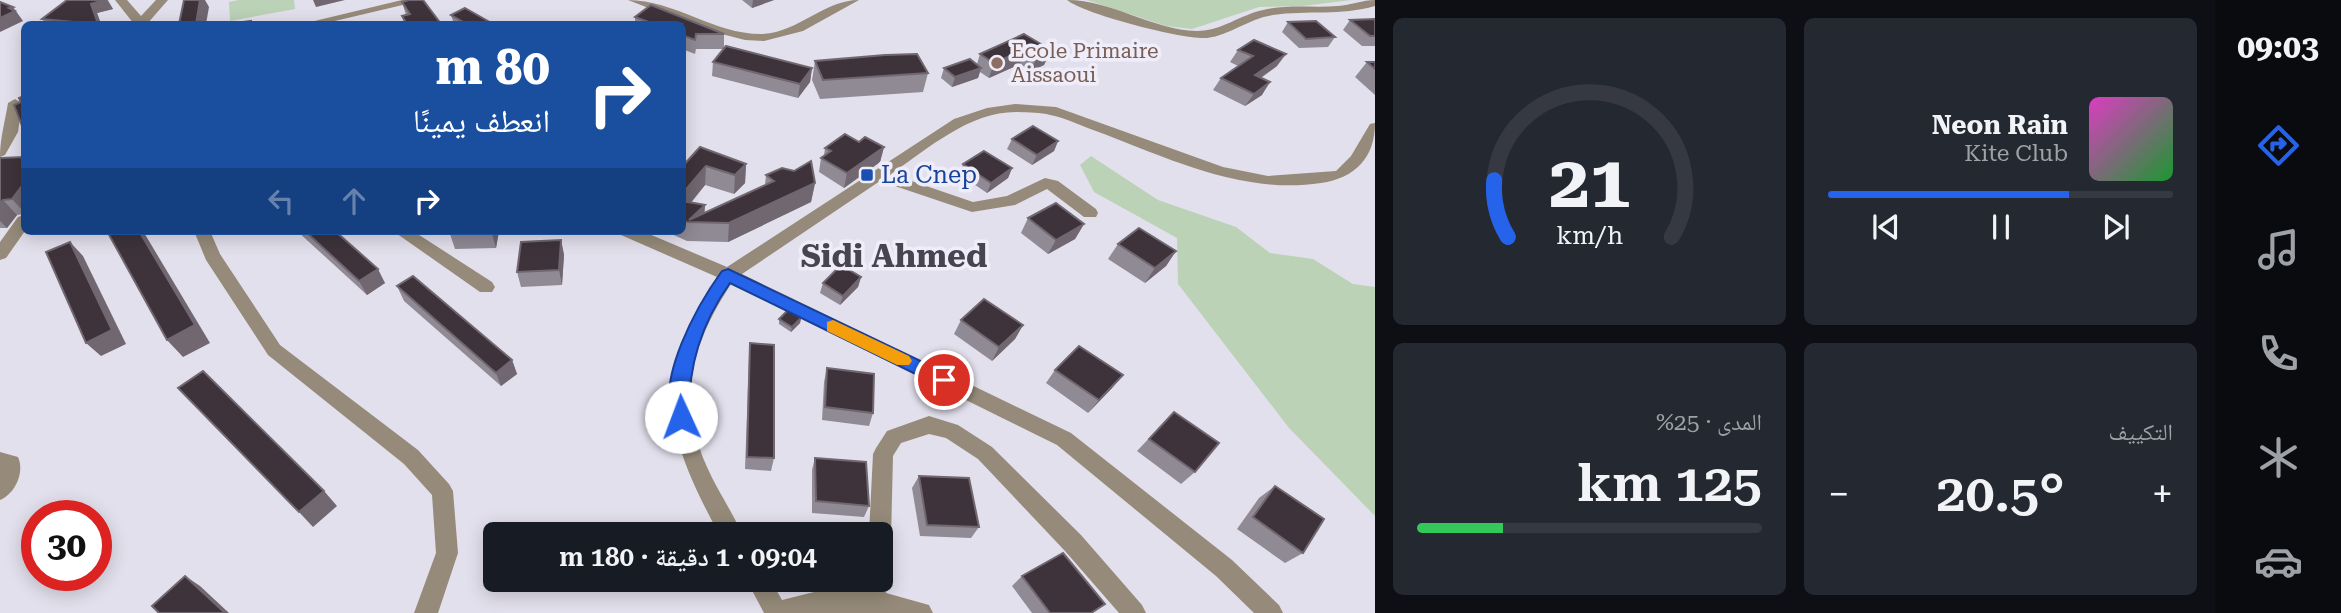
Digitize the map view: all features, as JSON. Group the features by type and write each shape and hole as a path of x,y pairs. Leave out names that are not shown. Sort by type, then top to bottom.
{"street":[{"path":"121,0 127,11 138,21"},
{"path":"144,21 162,0"},
{"path":"323,21 418,0"},
{"path":"634,0 713,28 748,36 777,36 805,26 853,0"},
{"path":"1073,0 1179,32 1204,35 1227,30 1272,11 1325,11 1375,2"},
{"path":"0,105 20,102 11,132 0,152"},
{"path":"725,522 690,457 681,417 680,382 703,312 728,275 959,122 1015,108 1051,110 1220,171 1268,181 1306,180 1340,175 1357,159 1375,127"},
{"path":"878,175 972,207 1010,201 1045,183 1053,185 1090,213"},
{"path":"0,254 21,224"},
{"path":"204,235 212,256 274,350 411,457 442,491 447,553 426,613"},
{"path":"407,235 486,287"},
{"path":"636,235 728,275 1064,439 1224,568 1271,613"},
{"path":"881,522 883,454 894,437 929,425 951,431 985,453 1073,543 1134,613"},
{"path":"0,461 11,464 9,477 0,490"},
{"path":"765,592 777,613 870,592"},
{"path":"877,592 921,613"}],"green space":[{"path":"294,0 295,9 230,21 229,2"},
{"path":"1087,0 1352,0 1303,6 1259,7 1192,29 1166,26"},
{"path":"1091,156 1158,200 1236,227 1270,253 1313,259 1353,284 1375,287 1375,516 1289,428 1178,284 1177,238 1094,192 1080,165"}],"building":[{"path":"67,0 104,0 91,4 97,21 42,19"},
{"path":"184,0 200,0 196,21 180,21"},
{"path":"423,0 439,21 405,21 402,16 410,14 402,2"},
{"path":"0,2 13,7 9,8 15,11 0,18"},
{"path":"651,5 724,34 696,34 695,40 686,37 686,21 646,21 635,17"},
{"path":"465,8 488,21 462,21 451,15"},
{"path":"1375,19 1375,36 1370,36 1350,20"},
{"path":"1316,21 1335,37 1306,39 1288,22"},
{"path":"1024,34 1051,50 1037,56 1026,49 994,63 980,54"},
{"path":"1254,40 1286,54 1255,75 1270,82 1254,94 1221,78 1253,56 1238,50"},
{"path":"726,46 812,68 800,84 713,62"},
{"path":"917,54 928,73 823,80 815,61 885,55"},
{"path":"970,59 981,68 955,77 944,68"},
{"path":"21,102 21,123 14,105"},
{"path":"1033,126 1058,141 1037,155 1012,139"},
{"path":"845,134 859,142 865,137 884,147 847,173 821,158 831,151 825,148"},
{"path":"700,147 746,164 735,175 706,166 686,189 686,163"},
{"path":"984,151 1012,168 991,183 963,164"},
{"path":"21,157 21,187 12,199 3,200 0,204 0,158"},
{"path":"811,161 815,183 729,223 686,222 686,202 705,205 689,220 774,181 766,175 782,168 794,171"},
{"path":"1056,203 1084,224 1056,240 1028,218"},
{"path":"1139,228 1176,251 1155,268 1118,244"},
{"path":"109,235 141,235 195,325 167,340"},
{"path":"309,235 340,235 378,269 359,281"},
{"path":"561,240 559,270 517,272 521,242"},
{"path":"70,242 112,330 86,343 46,252"},
{"path":"841,265 861,277 843,296 823,283"},
{"path":"413,276 512,360 496,373 397,286"},
{"path":"984,299 1023,325 999,347 961,320"},
{"path":"788,310 801,318 792,327 779,319"},
{"path":"750,343 774,345 774,458 747,457"},
{"path":"1079,346 1123,375 1099,400 1055,370"},
{"path":"827,368 874,374 873,413 825,407"},
{"path":"203,371 324,491 299,512 178,388"},
{"path":"1174,412 1219,443 1195,472 1149,439"},
{"path":"815,458 866,462 869,506 816,501"},
{"path":"919,476 969,478 979,527 927,525"},
{"path":"1275,486 1324,519 1303,553 1253,517"},
{"path":"1063,553 1105,604 1091,613 1050,613 1022,576"},
{"path":"185,576 225,613 159,613 152,606"}],"slow traffic":[{"path":"833,326 903,361"}],"place":[{"name":"Ecole Primaire Aissaoui","path":"997,63"},
{"name":"La Cnep","path":"867,175"}],"district":[{"name":"Sidi Ahmed","path":"894,256"}],"route":[{"path":"681,417 680,382 695,331 708,303 728,275 944,380"}]}
